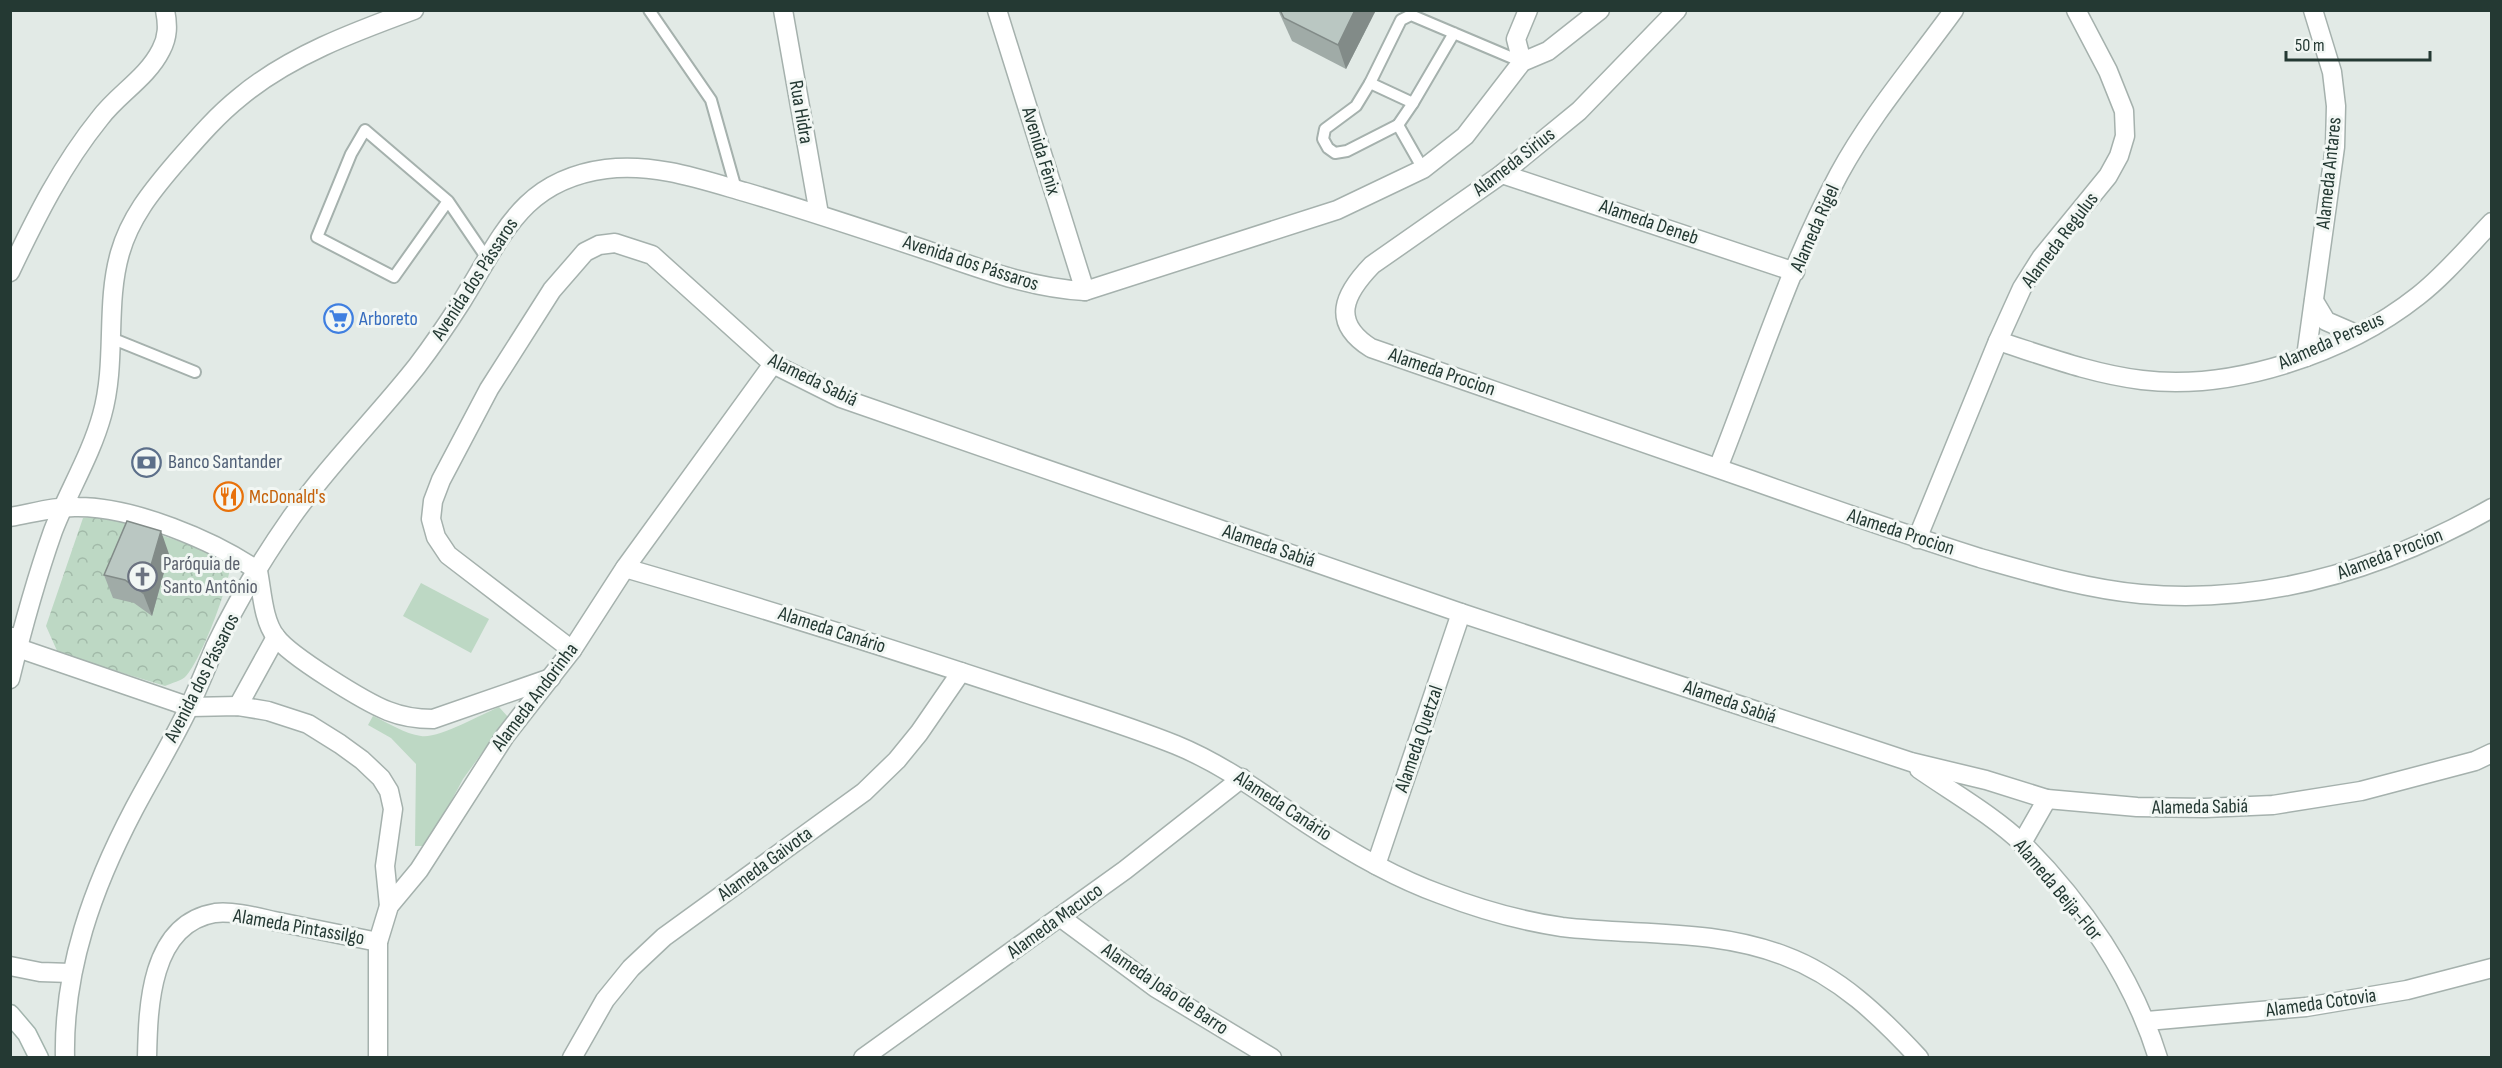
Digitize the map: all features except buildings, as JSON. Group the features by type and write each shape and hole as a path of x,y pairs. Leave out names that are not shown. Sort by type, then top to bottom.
{"street":[{"path":"10,272 59,175 83,139 105,111 152,66 167,36 165,10"},
{"path":"10,680 63,507 102,415 109,383 113,296 120,254 132,220 154,188 202,133 239,97 274,73 370,26 414,10"},
{"name":"Rua Hidra","path":"783,10 819,214"},
{"name":"Avenida Fênix","path":"997,10 1086,291"},
{"path":"1522,62 1516,39 1528,10"},
{"name":"Avenida dos Pássaros","path":"65,1058 71,973 89,908 106,863 190,707 217,643 290,520 330,467 418,364 461,302 486,257 520,210 545,189 573,177 606,169 638,168 671,172 819,214 1018,281 1055,290 1086,291 1338,210 1423,169 1465,136 1522,62 1548,51 1600,10"},
{"name":"Alameda Sirius","path":"1346,304 1356,281 1372,265 1502,174 1579,111 1677,10"},
{"name":"Alameda Rigel","path":"1718,468 1810,232 1860,137 1954,10"},
{"name":"Alameda Regulus","path":"1917,539 2022,288 2041,258 2108,176 2120,156 2125,136 2124,111 2108,71 2076,10"},
{"name":"Alameda Antares","path":"2306,357 2335,147 2336,106 2332,72 2313,10"},
{"name":"Alameda Deneb","path":"1502,174 1795,272"},
{"name":"Alameda Perseus","path":"1998,341 2098,372 2172,382 2208,381 2276,368 2306,357 2379,323 2418,296 2451,266 2492,222"},
{"name":"Alameda Sabiá","path":"572,650 448,555 436,537 431,519 433,501 441,480 489,389 552,290 585,252 599,245 615,243 652,255 773,364 841,398 1461,613 1911,762 1986,780 2047,799 2137,807 2205,808 2273,806 2361,791 2486,757"},
{"path":"2314,301 2326,321 2356,334"},
{"name":"Alameda Procion","path":"1346,304 1348,327 1371,348 1917,539 2056,580 2141,594 2197,595 2254,591 2330,578 2441,537 2492,508"},
{"name":"Alameda Andorinha","path":"378,1058 378,942 389,906 419,870 505,736 572,650 625,568 773,364"},
{"path":"10,517 63,507 104,509 161,525 220,547 258,571 268,618 276,637 291,652 387,711 413,719 433,719 450,714 551,678"},
{"name":"Alameda Canário","path":"625,568 791,617 1176,745 1242,778 1310,825 1376,865 1423,888 1508,916 1561,926 1734,940 1787,956 1820,973 1878,1014 1919,1058"},
{"name":"Alameda Quetzal","path":"1376,865 1461,613"},
{"path":"10,629 18,648 190,707 238,706 268,711 308,724 362,760 381,778 389,791 393,809 385,866 389,906"},
{"path":"238,706 276,637"},
{"name":"Alameda Gaivota","path":"572,1058 605,1000 631,968 664,937 864,792 904,751 961,672"},
{"name":"Alameda Beija-Flor","path":"1911,762 2022,843 2099,936 2147,1021 2158,1058"},
{"name":"Alameda Macuco","path":"863,1058 1060,917 1242,778"},
{"path":"2022,843 2047,799"},
{"path":"385,866 419,870"},
{"name":"Alameda Pintassilgo","path":"147,1058 148,1012 154,977 169,943 182,929 202,917 216,913 242,915 378,942"},
{"name":"Alameda João de Barro","path":"1060,917 1156,988 1272,1058"},
{"path":"10,966 40,972 71,973"},
{"name":"Alameda Cotovia","path":"2147,1021 2306,1007 2407,990 2492,968"},
{"path":"10,1014 27,1034 39,1058"}],"lane":[{"path":"649,10 711,100 736,189"},
{"path":"1454,33 1398,126 1347,151 1335,153 1328,148 1323,139 1325,129 1356,106 1405,16 1411,15 1454,33 1522,62"},
{"path":"1370,83 1413,103"},
{"path":"1398,126 1423,169"},
{"path":"447,201 394,277 317,237 351,154 365,130 447,201 486,257"},
{"path":"111,338 195,372"}],"green space":[{"path":"102,515 231,559 221,601 207,638 192,667 179,681 165,686 58,653 46,626 83,518"},
{"path":"421,583 489,619 471,653 403,616"},
{"path":"499,707 508,717 463,779 427,846 415,846 416,764 391,738 368,725 373,716 409,733 428,736 448,730"}],"place":[{"name":"Arboreto","path":"338,319"},
{"name":"Banco Santander","path":"147,462"},
{"name":"McDonald's","path":"228,497"},
{"name":"Paróquia de Santo Antônio","path":"142,576"}]}
